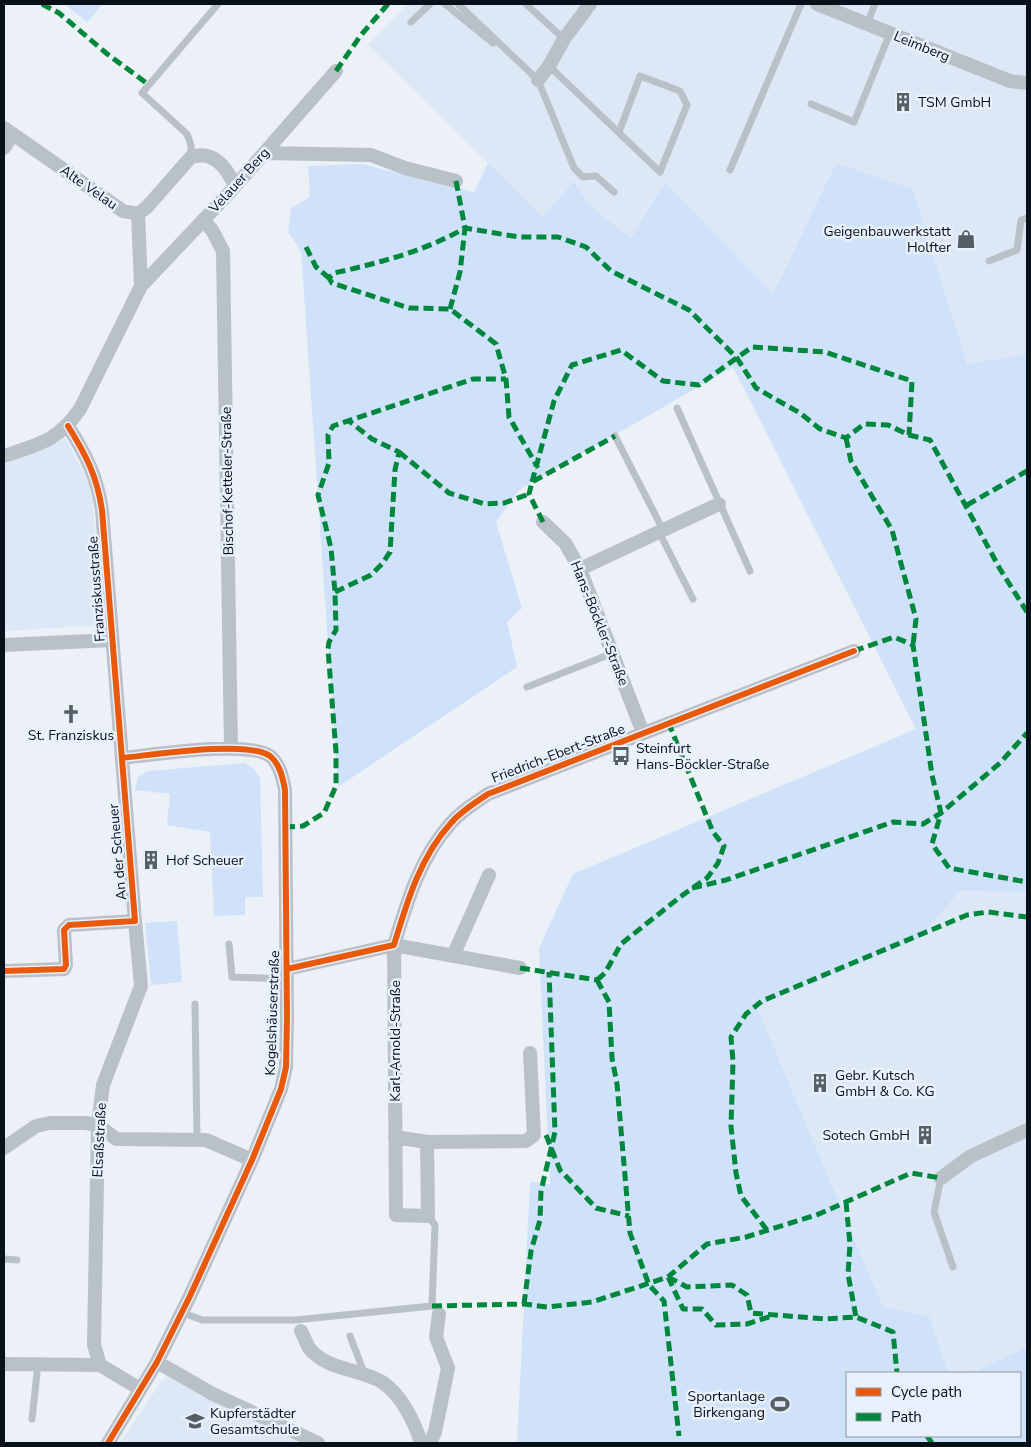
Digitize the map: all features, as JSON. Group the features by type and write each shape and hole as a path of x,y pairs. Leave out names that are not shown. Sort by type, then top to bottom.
{"street":[{"path":"538,80 549,66 564,39 590,4"},
{"name":"Leimberg","path":"817,4 832,6 867,24 1010,81 1027,83"},
{"name":"Velauer Berg","path":"4,456 48,440 68,426 80,409 141,286 235,186 336,71"},
{"path":"4,148 8,131"},
{"name":"Alte Velau","path":"8,131 123,211 138,214"},
{"path":"264,153 371,155 405,168 456,180"},
{"path":"138,214 190,157 207,156 217,160 228,172 235,186"},
{"name":"Velauer Berg","path":"138,214 141,286"},
{"name":"Bischof-Ketteler-Straße","path":"203,220 212,230 223,251 231,748"},
{"name":"Franziskusstraße","path":"68,426 91,465 98,486 102,510 122,758"},
{"path":"580,569 719,504"},
{"name":"Hans-Böckler-Straße","path":"543,522 565,543 580,569 644,733"},
{"path":"4,645 112,640"},
{"name":"Friedrich-Ebert-Straße","path":"394,945 409,896 419,872 452,822 488,794 854,651"},
{"name":"Kogelshäuserstraße","path":"108,1443 157,1362 182,1312 252,1160 282,1089 286,1067 287,974 284,782 280,770 270,756 243,748 122,758"},
{"name":"An der Scheuer","path":"122,758 135,921"},
{"path":"452,956 488,875"},
{"path":"4,971 64,969 66,965 64,930 69,925 135,921"},
{"name":"Elsaßstraße","path":"100,1365 94,1345 98,1125 103,1085 141,986 135,921"},
{"path":"287,974 394,945 520,968"},
{"name":"Karl-Arnold-Straße","path":"394,945 396,1214 428,1216"},
{"path":"395,1137 428,1142 526,1141 534,1134 530,1053"},
{"path":"4,1148 36,1126 50,1123 86,1123 98,1125 116,1139 197,1139 219,1145 252,1160"},
{"path":"941,1178 971,1156 1027,1130"},
{"path":"428,1142 428,1216"},
{"path":"430,1443 435,1432 448,1368 445,1356 436,1337 436,1310"},
{"path":"301,1331 310,1348 321,1358 382,1382 406,1410 421,1443"},
{"path":"157,1362 213,1394 318,1443"},
{"path":"4,1364 100,1365 140,1390"}],"lane":[{"path":"190,157 191,145 187,134 142,93 218,4"},
{"path":"411,22 430,4"},
{"path":"445,4 538,80"},
{"path":"458,4 538,80 574,168 583,177 596,176 614,192"},
{"path":"526,4 564,39"},
{"path":"730,170 801,4"},
{"path":"867,24 875,4"},
{"path":"811,104 854,122 890,33"},
{"path":"549,66 660,172 687,105 680,91 640,76 619,132"},
{"path":"989,261 1017,250 1021,220 1027,218"},
{"path":"677,408 750,571"},
{"path":"615,436 693,599"},
{"path":"527,687 612,653"},
{"path":"229,944 232,977 287,974"},
{"path":"195,1004 197,1139"},
{"path":"941,1178 934,1212 953,1267"},
{"path":"182,1312 202,1320 295,1320 436,1310 435,1225 428,1216"},
{"path":"4,1259 17,1260"},
{"path":"350,1336 365,1376"},
{"path":"32,1419 38,1364"}],"shaded area":[{"path":"64,4 103,4 87,22"},
{"path":"408,4 1027,4 1027,354 967,364 913,189 836,163 773,294 665,182 631,238 589,205 574,182 543,217 368,45"},
{"path":"488,163 543,217 574,181 589,205 631,238 665,182 773,294 836,163 913,189 967,364 1027,354 1027,892 960,891 919,939 757,1007 883,1307 929,1316 948,1372 846,1372 846,1437 1021,1437 1021,1372 973,1372 1027,1347 1027,1443 517,1443 530,1182 550,1184 539,948 573,874 916,729 733,367 519,490 496,522 522,608 507,622 517,667 338,787 301,251 288,232 291,208 310,197 308,166 362,164 474,192"},
{"path":"65,438 92,488 101,625 4,631 4,464 33,454"},
{"path":"245,763 254,769 260,778 263,897 245,897 245,915 214,916 210,832 167,825 170,794 135,790 138,777 148,771"},
{"path":"960,891 1027,892 1027,1347 973,1372 948,1372 929,1316 883,1307 757,1007 919,939"},
{"path":"177,921 182,982 151,985 145,923"},
{"name":"Kupferstädter Gesamtschule","path":"168,1376 299,1443 120,1443 163,1379"}],"marked path":[{"path":"42,4 59,13 106,53 149,85"},
{"path":"336,71 361,35 388,4"},
{"path":"456,181 465,228 519,237 558,237 586,247 611,271 689,310 737,358 756,388 800,413 820,429 846,438 864,424 888,425 909,435 930,440 1000,569 1027,612"},
{"path":"450,309 460,272 465,228 418,250 334,273 329,278 332,283 409,308 450,309 496,344 506,379 509,417 538,468"},
{"path":"306,247 316,267 329,278"},
{"path":"532,482 554,401 572,365 621,350 663,381 699,385 752,347 825,352 912,381 909,435"},
{"path":"285,827 303,826 324,813 336,786 336,752 328,649 329,642 336,630 335,592 331,548 318,495 329,463 328,435 333,426 473,379 506,379"},
{"path":"335,592 371,575 390,552 395,470 399,452 372,439 349,421"},
{"path":"543,522 529,494 532,482 615,436"},
{"path":"846,438 851,461 892,530 916,619 913,645"},
{"path":"399,452 449,493 485,504 504,503 529,494"},
{"path":"967,505 1027,471"},
{"path":"854,651 894,637 913,645 932,775 941,813 932,844 949,868 1027,882"},
{"path":"597,980 605,973 621,944 707,878 718,863 724,846 713,832 669,724"},
{"path":"692,888 726,880 893,822 923,824 941,813 1000,763 1027,733"},
{"path":"767,1230 741,1196 736,1173 731,1126 733,1062 731,1037 746,1014 762,1001 967,915 988,912 1027,917"},
{"path":"520,968 597,980"},
{"path":"524,1304 531,1251 540,1220 541,1191 555,1132 549,972"},
{"path":"597,980 609,1002 612,1058 617,1084 630,1233 649,1285 664,1301 679,1436"},
{"path":"546,1135 560,1170 596,1208 629,1216"},
{"path":"432,1306 524,1304 547,1307 592,1302 668,1277 707,1244 746,1237 819,1214 911,1173 941,1178"},
{"path":"846,1202 850,1244 848,1274 856,1317"},
{"path":"668,1277 687,1287 732,1285 747,1295 751,1313 825,1319 856,1317 893,1332 897,1372"},
{"path":"668,1277 683,1309 702,1309 716,1325 747,1324 772,1316"},
{"path":"928,1437 932,1443"}],"cycle path":[{"path":"4,971 64,969 66,965 64,930 69,925 135,921 102,510 90,466 68,426"},
{"path":"287,969 394,945 410,896 431,850 455,819 468,807 488,794 854,651"},
{"path":"108,1443 157,1362 190,1296 252,1160 281,1089 286,1067 285,790 279,767 270,756 258,751 241,749 199,750 122,758"}],"place":[{"name":"TSM GmbH","path":"903,102"},
{"name":"Geigenbauwerkstatt Holfter","path":"966,239"},
{"name":"St. Franziskus","path":"71,714"},
{"name":"Steinfurt Hans-Böckler-Straße","path":"621,756"},
{"name":"Hof Scheuer","path":"151,860"},
{"name":"Gebr. Kutsch GmbH & Co. KG","path":"820,1083"},
{"name":"Sotech GmbH","path":"925,1135"},
{"name":"Sportanlage Birkengang","path":"780,1404"},
{"name":"Kupferstädter Gesamtschule","path":"195,1421"}]}
